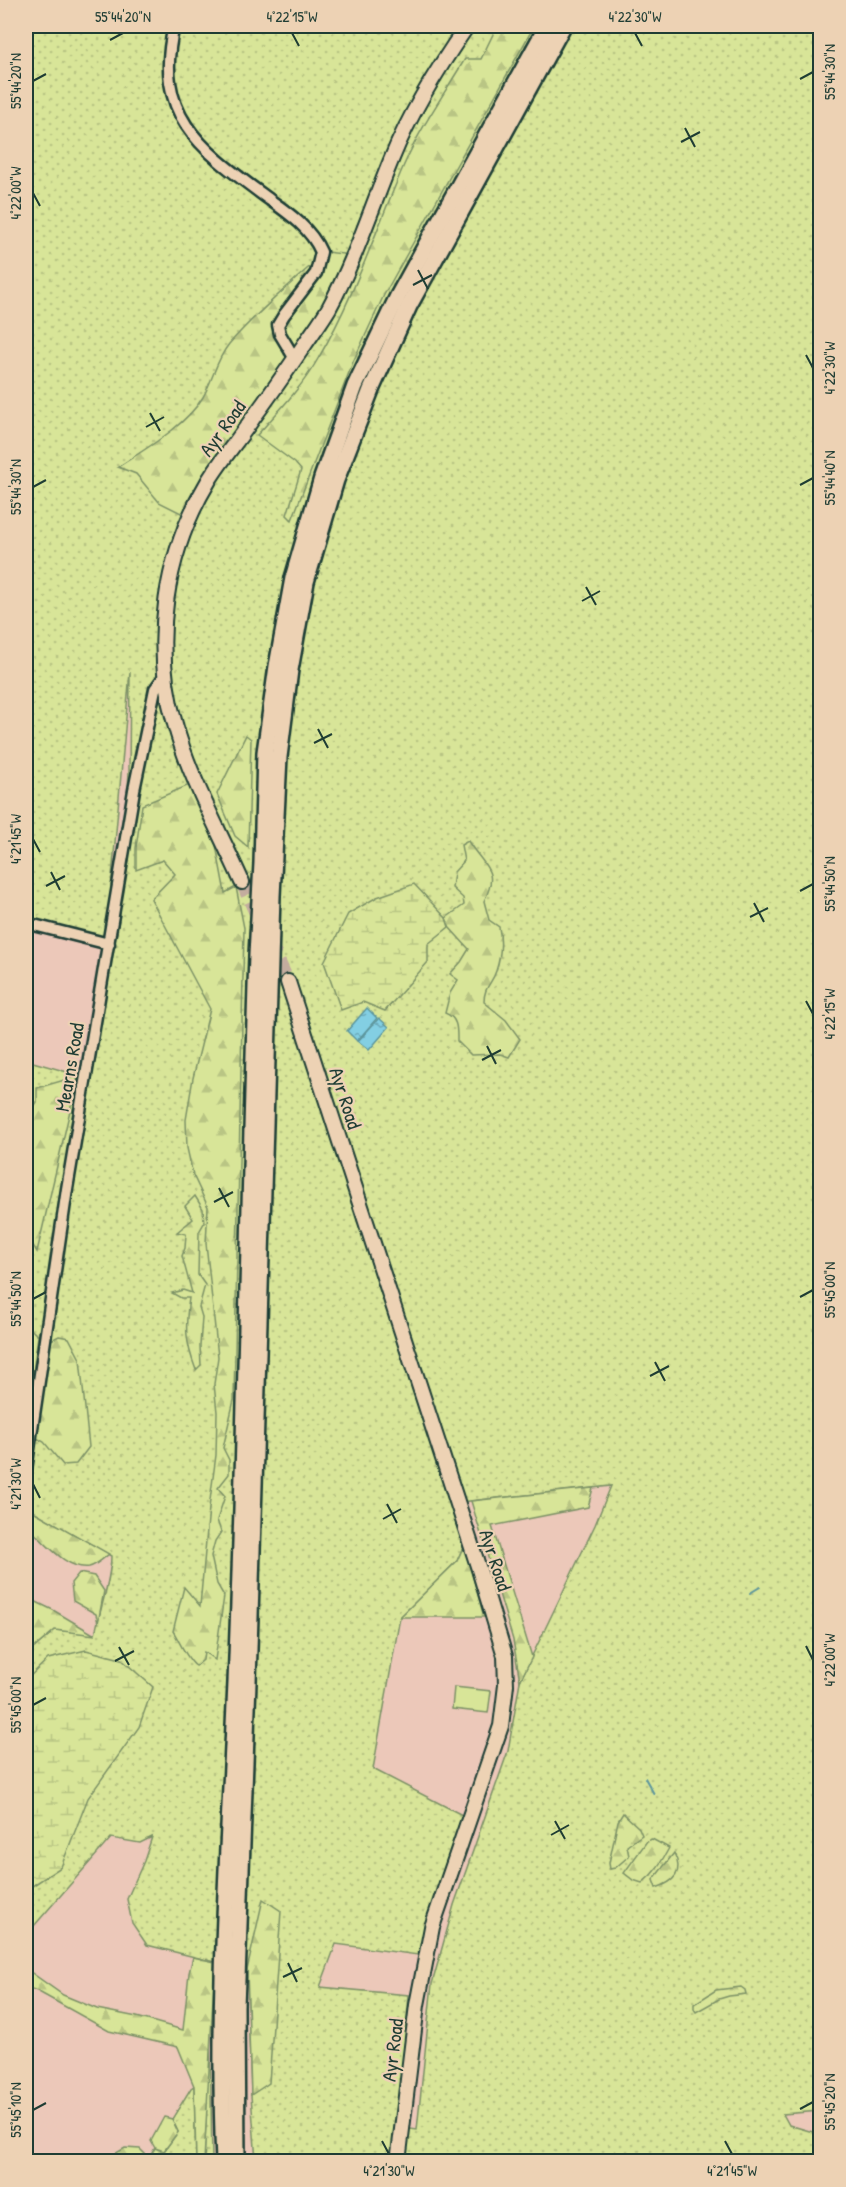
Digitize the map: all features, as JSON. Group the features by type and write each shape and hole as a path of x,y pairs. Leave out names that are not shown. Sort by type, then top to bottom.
{"highway":[{"path":"224,2162 221,2048 223,1971 236,1681 265,752 277,666 293,578 322,478 355,386 398,296 547,26"},
{"path":"237,2162 235,2063 237,1961 248,1682 272,896 279,757 290,670 306,582 336,480 371,390 409,306 563,26"},
{"path":"216,2162 218,2034 223,1971"},
{"path":"235,2063 244,2162"}],"main road":[{"name":"Ayr Road","path":"242,882 174,723 165,675 163,645 165,605 174,560 190,515 209,479 327,311 350,268 407,124 466,26"},
{"name":"Ayr Road","path":"288,982 471,1544 505,1656 506,1685 501,1726 432,1928 417,2005 398,2162"}],"street":[{"path":"174,26 169,63 169,88 177,111 187,127 218,162 289,213 313,237 321,252 316,273 278,325 280,334 295,359"},
{"name":"Mearns Road","path":"26,1470 66,1190 134,790 155,689 165,675"},
{"path":"26,923 109,944"}],"green space":[{"path":"26,26 820,26 820,2111 783,2114 789,2125 820,2134 820,2161 256,2161 251,2095 247,1970 147,1945 132,1923 127,1899 152,1837 140,1843 111,1838 26,1935 26,1655 55,1630 95,1634 111,1565 111,1556 26,1507 26,1502 47,1342 93,1061 120,914 129,772 130,672 106,945 26,927","holes":["611,1486 595,1525 520,1681 508,1751 454,1905 432,1984 417,2130 397,2127 409,1995 320,1987 336,1944 418,1955 462,1815 373,1769 400,1617 457,1561 464,1545 451,1503"]},
{"path":"497,26 534,26 384,295 353,362 292,520 287,515 301,470 257,435 313,368 344,310 417,138 465,59 481,59"},
{"path":"326,252 352,255 297,349 185,515 159,502 136,474 118,467 176,427 196,408 229,344 264,308"},
{"path":"246,735 251,739 248,847 235,836 217,794"},
{"path":"190,786 216,845 225,893 236,887 244,928 234,1400 223,1448 229,1460 229,1474 218,1488 225,1496 217,1520 221,1532 215,1541 211,1556 217,1584 224,1596 215,1660 204,1652 203,1660 196,1666 173,1631 184,1587 200,1606 216,1455 217,1412 214,1384 218,1357 206,1243 208,1207 193,1175 187,1148 186,1120 193,1078 210,1009 151,899 175,874 163,860 136,870 136,848 142,805"},
{"path":"468,841 490,875 489,891 484,901 489,920 499,927 500,949 496,971 485,992 484,1002 506,1020 520,1039 509,1057 500,1054 471,1055 457,1041 455,1021 445,1013 450,993 458,980 450,974 469,949 449,927 446,918 464,905 463,898 452,888 454,872 464,861 461,845"},
{"path":"414,884 446,918 449,927 428,944 428,962 385,1011 363,1002 341,1010 324,962 348,914 377,897"},
{"path":"26,1060 78,1075 47,1295 38,1336 26,1325"},
{"path":"78,1076 37,1252 26,1234 26,1119 37,1102 37,1088"},
{"path":"195,1196 203,1209 204,1223 199,1232 198,1275 205,1285 199,1307 202,1317 201,1365 196,1370 187,1334 189,1298 181,1298 172,1293 183,1290 192,1293 182,1256 186,1234 177,1232 193,1219 185,1206"},
{"path":"26,1325 38,1336 26,1423"},
{"path":"59,1336 69,1338 80,1359 89,1447 76,1464 63,1465 44,1442 35,1437 47,1342"},
{"path":"593,1488 588,1507 492,1526 532,1657 520,1681 513,1640 471,1501"},
{"path":"26,1507 109,1554 89,1567 81,1567 58,1555 32,1531 26,1541"},
{"path":"464,1545 484,1617 400,1617 457,1561"},
{"path":"79,1573 94,1576 104,1591 98,1623 96,1614 73,1601 71,1583"},
{"path":"26,1597 95,1635 55,1630 26,1655"},
{"path":"86,1650 121,1659 153,1687 139,1727 88,1798 61,1867 26,1890 26,1680 48,1659"},
{"path":"454,1687 491,1691 488,1713 452,1709"},
{"path":"623,1813 639,1828 642,1835 627,1846 629,1856 615,1868 610,1869 609,1863 618,1821"},
{"path":"652,1839 669,1848 658,1867 647,1879 642,1883 633,1880 624,1873 647,1841"},
{"path":"674,1853 678,1866 676,1876 668,1883 656,1888 653,1880"},
{"path":"263,1899 281,1911 269,2083 251,2095 247,1970"},
{"path":"193,1957 215,1962 204,2161 196,2161 194,2086 178,2047 109,2031 26,1987 26,1969 63,1995 97,2009 183,2030"},
{"path":"741,1987 746,1994 719,1999 696,2012 694,2009 694,2004 716,1990"},
{"path":"210,2035 212,2161 204,2162"},
{"path":"194,2086 196,2161 152,2161 149,2158 155,2148 164,2151 178,2132 172,2119"},
{"path":"164,2117 172,2119 178,2132 164,2151 155,2148 151,2141"},
{"path":"125,2148 140,2149 152,2161 108,2161 111,2156"}],"water":[{"path":"367,1008 377,1018 357,1041 347,1031"},
{"path":"379,1018 389,1027 369,1050 358,1041"}],"waterway":[{"path":"750,1593 760,1587"},
{"path":"645,1778 654,1794"}],"tunnel":[{"path":"242,882 259,920"},
{"path":"270,943 288,982"}]}
